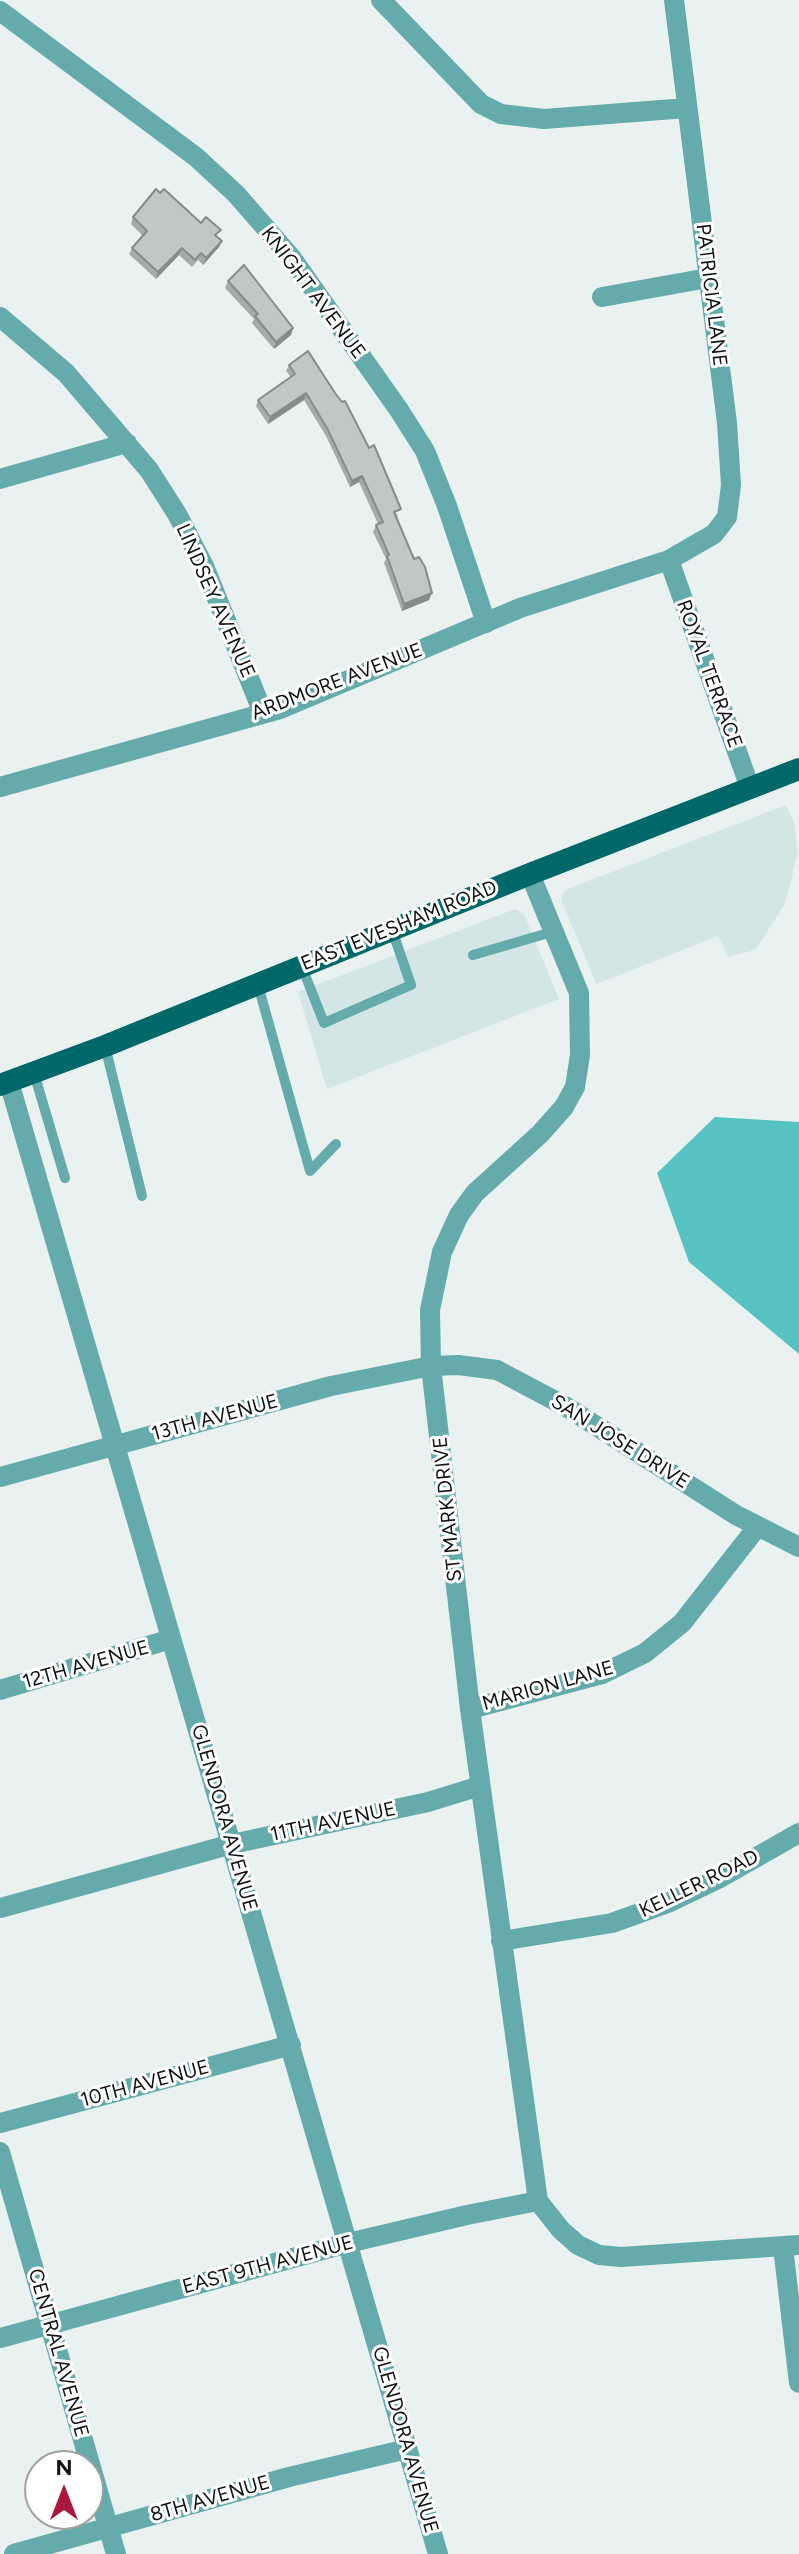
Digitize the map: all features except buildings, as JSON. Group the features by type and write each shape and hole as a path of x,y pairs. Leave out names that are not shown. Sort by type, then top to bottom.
{"main road":[{"name":"EAST EVESHAM ROAD","path":"5,1084 799,769"}],"street":[{"path":"381,0 481,104 501,114 544,119 687,108"},
{"name":"PATRICIA LANE","path":"669,560 714,534 727,517 731,485 727,423 674,0"},
{"name":"KNIGHT AVENUE","path":"0,11 196,157 236,194 291,257 425,451 486,623"},
{"path":"602,297 708,278"},
{"name":"LINDSEY AVENUE","path":"0,317 66,373 149,470 177,514 204,566 263,713"},
{"path":"0,479 127,443"},
{"name":"ARDMORE AVENUE","path":"0,787 295,703 520,608 669,560"},
{"name":"ROYAL TERRACE","path":"669,560 750,788"},
{"name":"ST MARK DRIVE","path":"530,874 579,993 580,1055 575,1087 564,1107 540,1134 475,1193 459,1215 442,1252 430,1310 431,1366 470,1709 538,2201"},
{"name":"GLENDORA AVENUE","path":"5,1084 232,1844 438,2554"},
{"name":"SAN JOSE DRIVE","path":"431,1366 458,1365 497,1370 565,1406 736,1515 799,1547"},
{"name":"13TH AVENUE","path":"0,1477 331,1386 431,1366"},
{"name":"MARION LANE","path":"470,1709 602,1674 645,1653 682,1623 758,1526"},
{"name":"12TH AVENUE","path":"0,1690 171,1639"},
{"name":"11TH AVENUE","path":"0,1908 232,1844 428,1802 480,1786"},
{"name":"KELLER ROAD","path":"501,1941 612,1923 670,1902 799,1833"},
{"name":"10TH AVENUE","path":"0,2123 291,2045"},
{"name":"CENTRAL AVENUE","path":"0,2152 116,2554"},
{"path":"538,2201 561,2230 578,2245 599,2255 621,2257 791,2246 799,2383"},
{"name":"EAST 9TH AVENUE","path":"0,2338 348,2243 538,2201"},
{"name":"8TH AVENUE","path":"14,2554 289,2477 407,2449"}],"lane":[{"path":"301,965 324,1023 411,985 392,929"},
{"path":"473,955 552,932"},
{"path":"257,983 310,1171 336,1144"},
{"path":"105,1046 142,1196"},
{"path":"34,1073 65,1178"}],"shaded area":[{"path":"786,805 793,820 798,852 785,904 755,950 729,957 718,936 596,984 561,899 565,890"},
{"path":"515,909 524,914 559,999 327,1089 298,992"},
{"path":"715,1117 799,1122 799,1354 689,1262 657,1173"}]}
